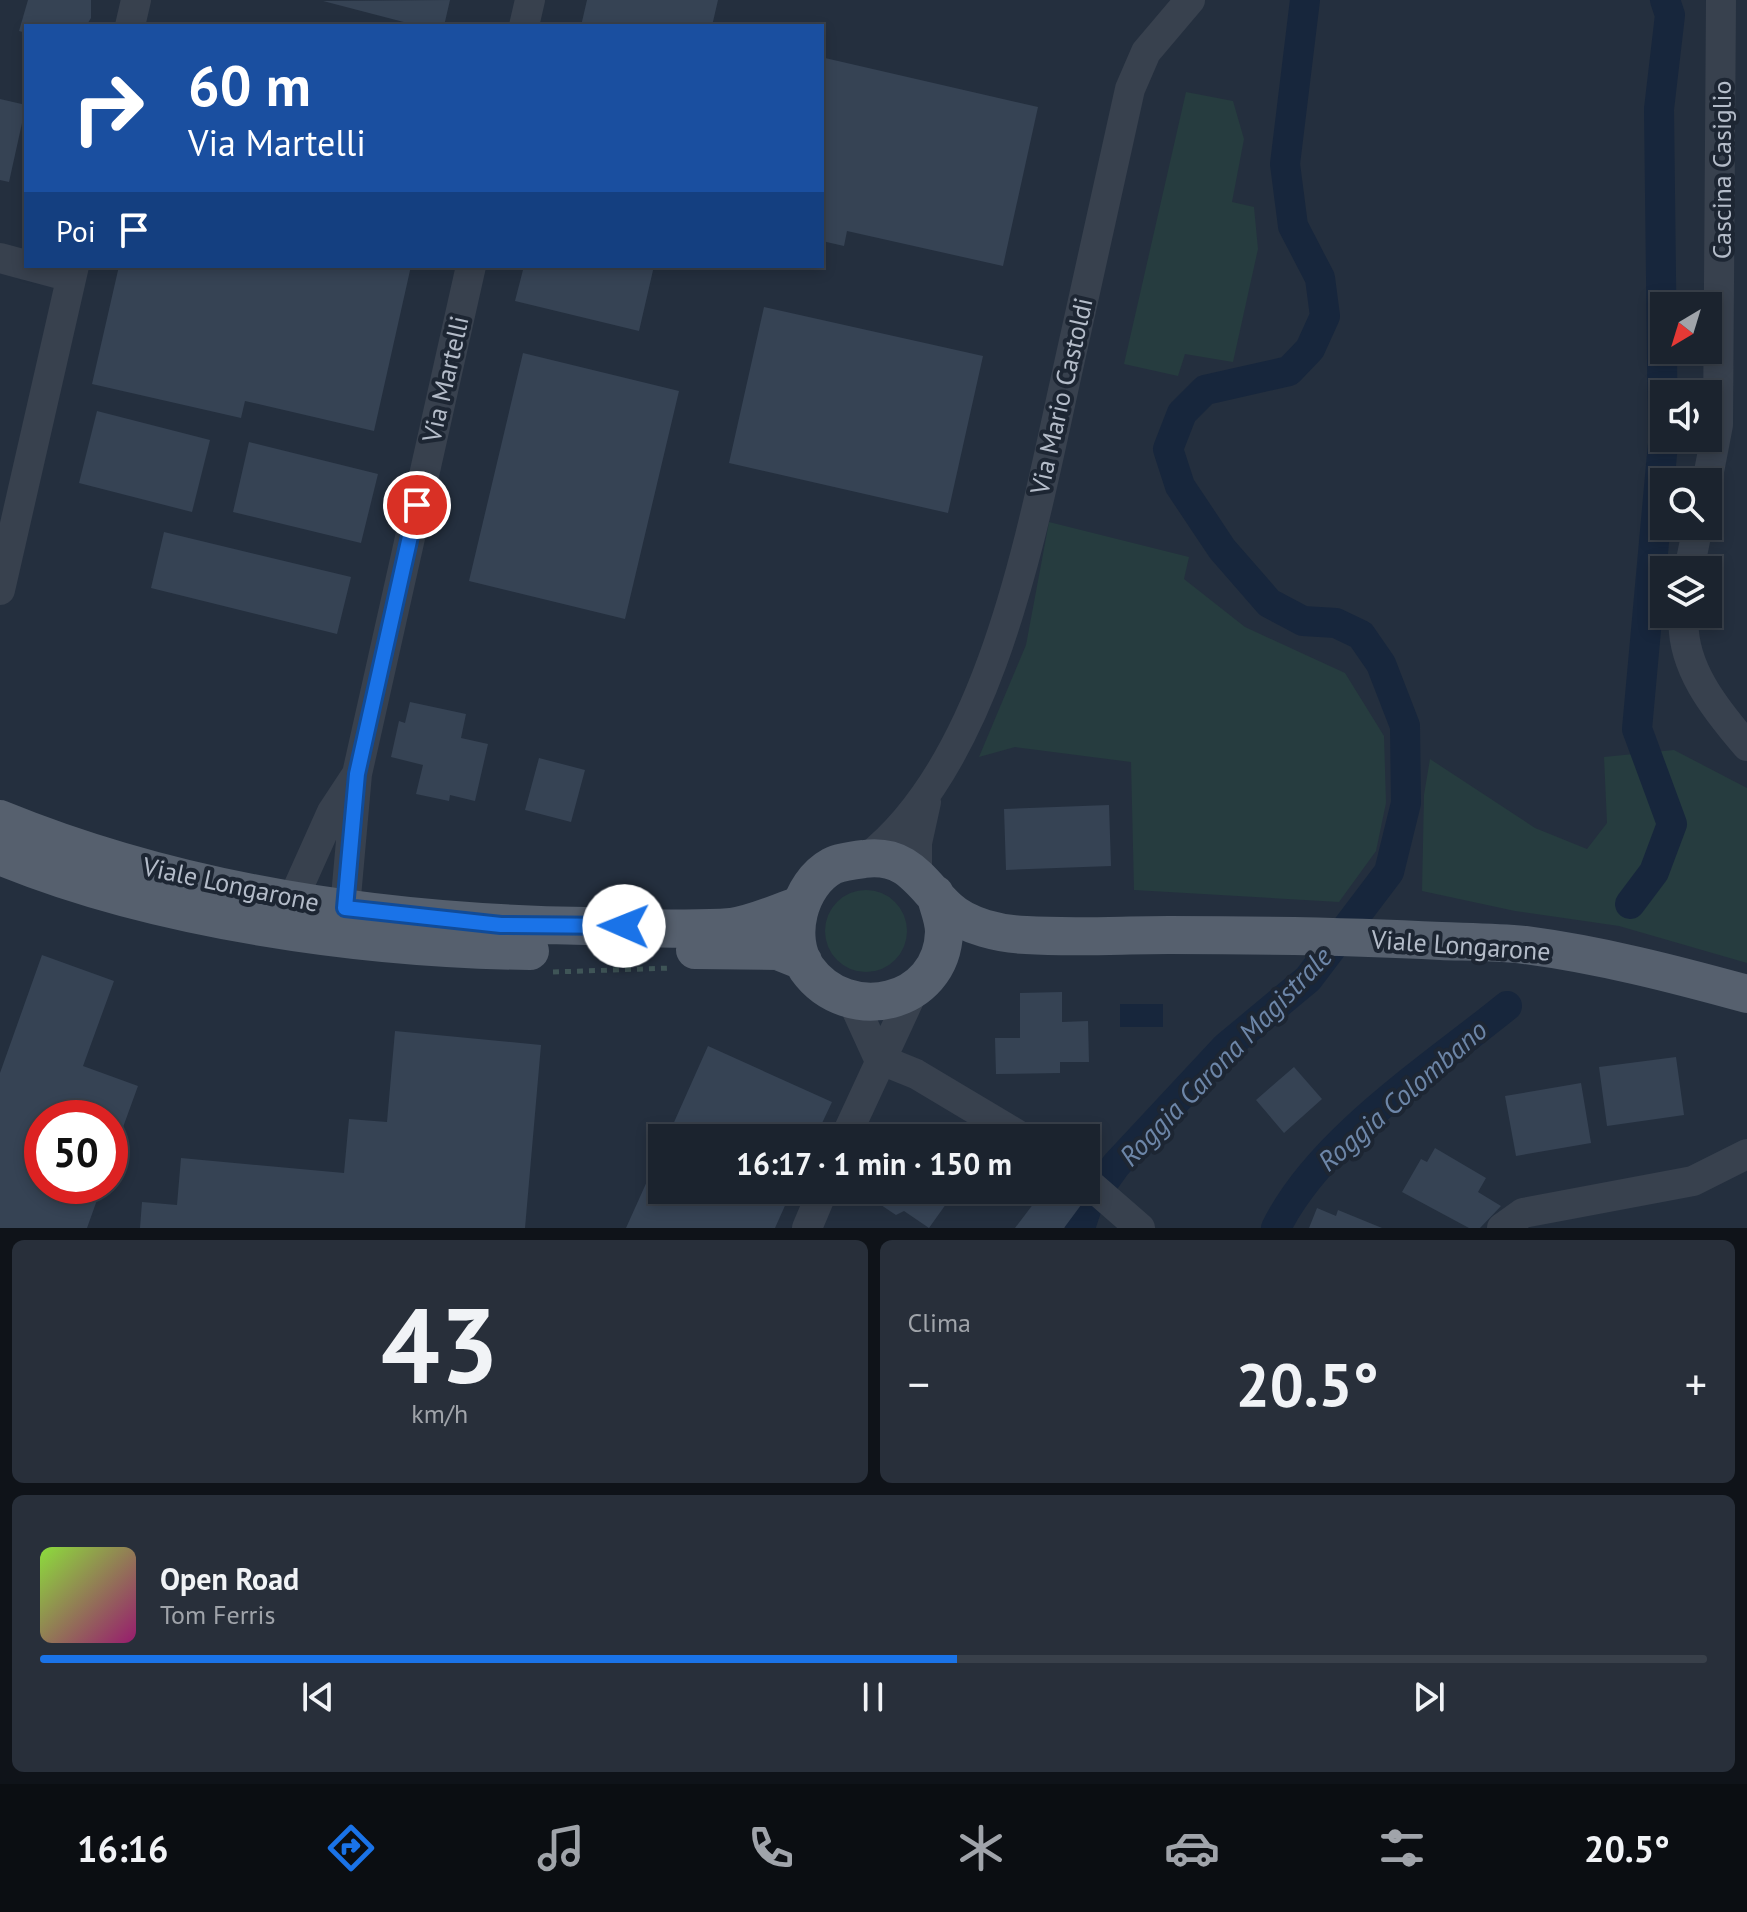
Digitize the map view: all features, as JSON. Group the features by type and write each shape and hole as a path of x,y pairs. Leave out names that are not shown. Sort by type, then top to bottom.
{"main road":[{"name":"Viale Longarone","path":"0,819 49,838 177,877 345,908 501,925 733,927 800,905"},
{"name":"Viale Longarone","path":"0,856 45,874 178,911 362,941 496,951 778,951 803,961"},
{"path":"867,858 898,863 926,883 944,933 924,978 880,1003 853,1002 822,985 803,961 797,940 800,905 811,884 833,866 867,858"},
{"name":"Viale Longarone","path":"926,883 950,911 977,925 1025,935 1392,938 1524,945 1653,968 1747,994"},
{"name":"Viale Longarone","path":"924,978 976,946 1025,935"}],"street":[{"path":"130,24 136,0"},
{"path":"524,24 530,0"},
{"name":"Via Mario Castoldi","path":"926,883 918,835 927,796 977,700 1010,610 1135,72 1164,29 1190,0"},
{"name":"Cascina Casiglio","path":"1710,468 1718,425 1721,0"},
{"path":"0,258 24,265"},
{"path":"0,590 73,272 43,268"},
{"name":"Via Martelli","path":"345,908 357,774 471,268"},
{"path":"1686,628 1691,666 1725,720 1747,746"},
{"name":"Via Martelli","path":"293,899 332,812 357,774"},
{"name":"Via Mario Castoldi","path":"867,858 927,796"},
{"path":"293,899 314,933 345,908"},
{"path":"851,1124 879,1059 924,978"},
{"path":"1710,984 1747,1011"},
{"path":"853,1002 879,1059 916,1074 1000,1124"},
{"path":"1502,1228 1523,1213 1693,1181 1747,1154"},
{"path":"1100,1193 1130,1218"},
{"path":"807,1228 817,1204"}],"green space":[{"path":"1186,92 1233,101 1244,139 1232,202 1254,207 1258,249 1233,362 1185,354 1178,376 1124,364"},
{"path":"1049,522 1189,557 1184,579 1245,627 1345,673 1384,736 1386,803 1376,851 1339,902 1134,890 1131,762 1015,747 979,757 1026,645"},
{"path":"1674,750 1747,788 1747,963 1619,926 1515,911 1422,891 1424,795 1430,759 1535,828 1587,849 1607,823 1604,757"},
{"path":"858,890 874,890 889,897 900,908 907,931 904,947 895,960 874,972 858,972 843,965 832,954 825,939 825,923 832,908 843,897"}],"water":[{"path":"1120,1004 1163,1004 1163,1027 1120,1027"}],"building":[{"path":"28,0 91,0 91,18 87,24 24,24 24,32 19,31"},
{"path":"450,0 444,24 411,24 323,1"},
{"path":"587,0 718,0 712,24 581,24"},
{"path":"825,58 1038,107 1003,266 847,231 844,246 824,241"},
{"path":"0,99 24,105 24,114 9,182 0,180"},
{"path":"119,268 411,268 374,431 245,401 241,418 92,384"},
{"path":"523,268 654,268 639,331 515,301"},
{"path":"764,307 983,356 948,513 729,463"},
{"path":"523,353 679,391 625,619 469,581"},
{"path":"97,411 210,440 192,512 79,483"},
{"path":"249,442 378,474 361,543 233,512"},
{"path":"164,532 351,577 337,634 151,588"},
{"path":"410,702 466,714 461,738 488,744 475,801 450,795 449,801 416,794 423,765 391,757 399,721 405,723"},
{"path":"539,758 585,770 571,822 525,810"},
{"path":"1109,805 1111,866 1006,870 1004,809"},
{"path":"42,955 114,981 83,1066 138,1086 128,1114 128,1100 24,1100 24,1204 96,1204 87,1228 0,1228 0,1073"},
{"path":"1062,992 1062,1022 1088,1021 1089,1062 1060,1062 1060,1073 996,1074 995,1038 1020,1038 1020,993"},
{"path":"395,1031 541,1045 525,1228 140,1228 142,1202 177,1205 181,1158 344,1173 349,1119 387,1122"},
{"path":"708,1046 832,1102 822,1124 673,1124"},
{"path":"1676,1057 1684,1115 1607,1126 1599,1067"},
{"path":"1294,1067 1322,1099 1284,1133 1256,1100"},
{"path":"1581,1083 1591,1143 1516,1156 1505,1096"},
{"path":"1435,1148 1486,1178 1478,1192 1501,1206 1480,1228 1469,1228 1402,1192 1421,1159 1427,1162"},
{"path":"648,1179 648,1204 786,1204 775,1228 626,1228"},
{"path":"880,1204 946,1204 929,1228 904,1211 896,1215"},
{"path":"1033,1204 1081,1205 1064,1228 1015,1228"},
{"path":"1317,1208 1336,1216 1338,1210 1382,1228 1309,1228"}],"waterway":[{"name":"Roggia Carona Magistrale","path":"1080,1228 1088,1204 1116,1165 1226,1047 1308,979 1389,872 1406,803 1405,726 1381,664 1361,635 1336,623 1303,621 1269,603 1222,549 1180,486 1168,449 1182,413 1205,390 1289,371 1310,349 1325,316 1320,278 1293,226 1285,164 1305,0"},
{"name":"Roggia Colombano","path":"1630,904 1654,872 1672,824 1637,729 1663,443 1659,109 1670,15 1665,0"},
{"name":"Roggia Colombano","path":"1276,1228 1295,1196 1348,1135 1507,1006"}],"route":[{"path":"417,505 357,774 349,832 345,908 501,925 624,926"}]}
